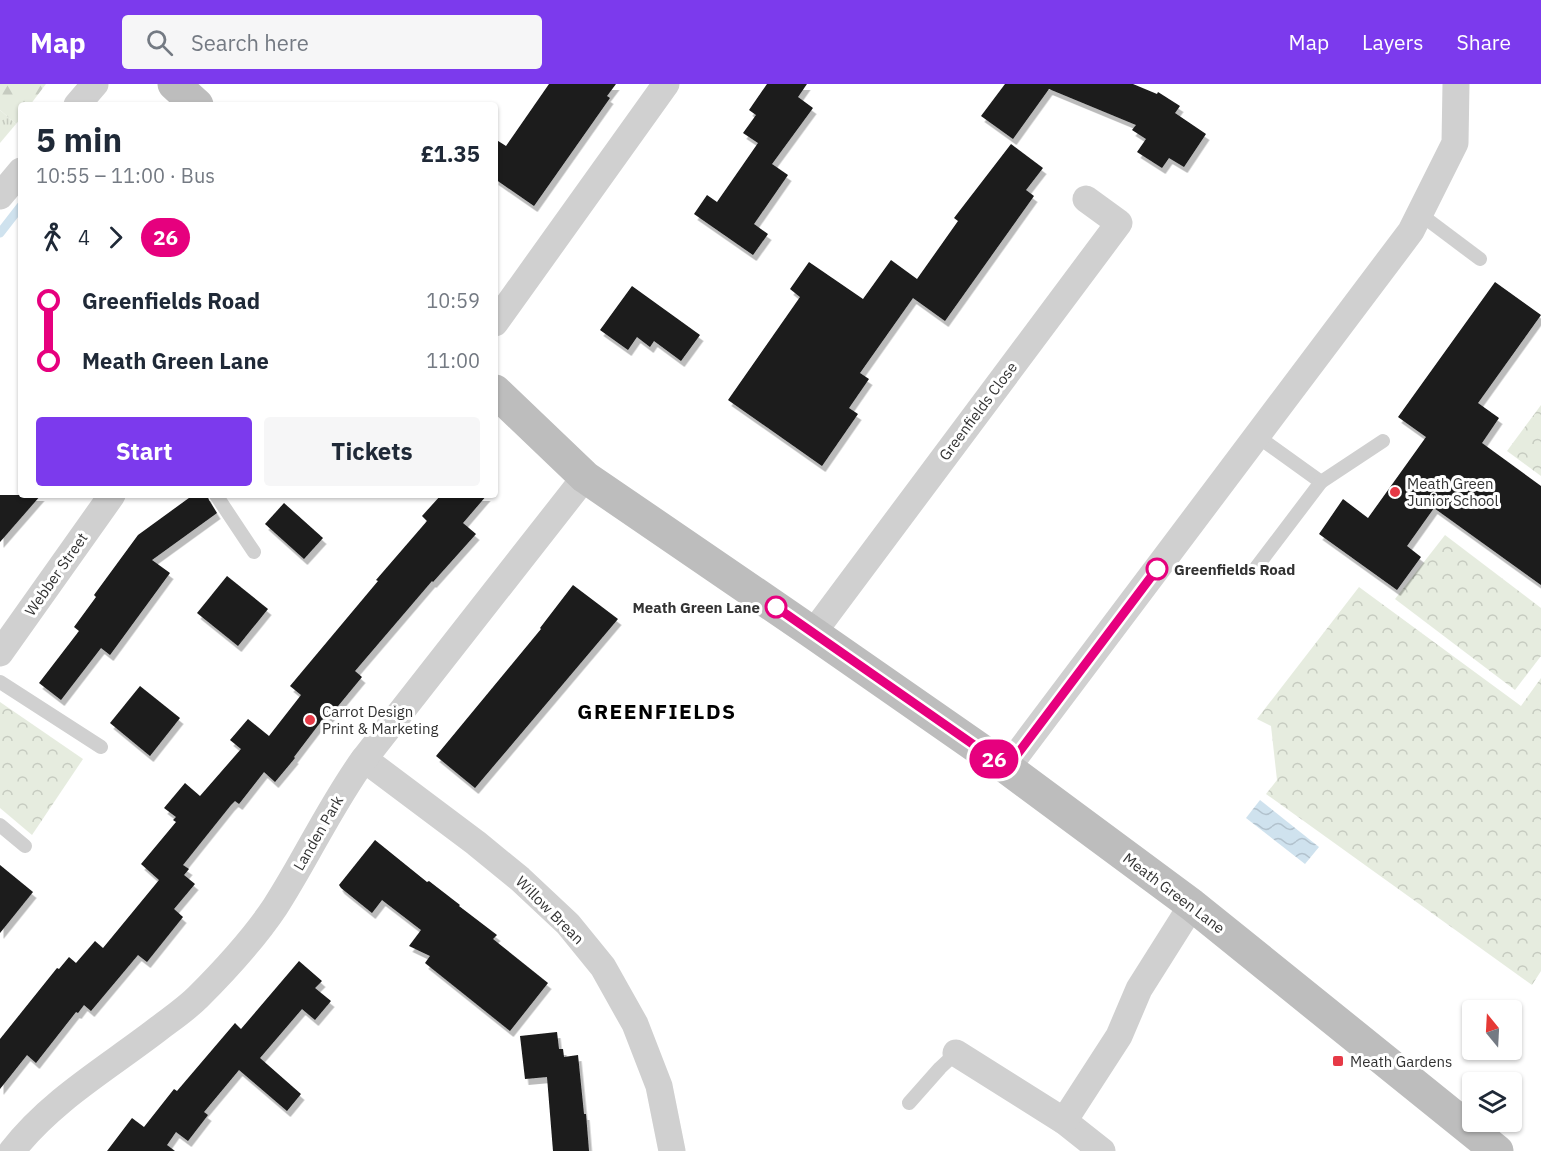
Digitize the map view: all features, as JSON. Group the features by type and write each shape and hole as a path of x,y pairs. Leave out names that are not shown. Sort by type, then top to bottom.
{"street":[{"path":"80,102 95,84"},
{"path":"174,84 194,102"},
{"path":"498,319 666,84"},
{"path":"1007,768 1411,231 1455,143 1456,84"},
{"path":"0,196 18,175"},
{"name":"Greenfields Close","path":"813,633 1119,223 1086,199"},
{"name":"Meath Green Lane","path":"498,394 585,477 1007,768 1192,905 1497,1151"},
{"name":"Landen Park","path":"12,1151 24,1135 67,1095 196,999 238,954 274,909 346,784 364,759 585,477"},
{"name":"Webber Street","path":"0,653 110,498"},
{"name":"Willow Brean","path":"364,759 520,879 568,924 603,967 635,1024 659,1086 672,1151"},
{"path":"1064,1121 1119,1036 1139,989 1192,905"},
{"path":"956,1053 1064,1121 1102,1151"}],"lane":[{"path":"1420,214 1480,259"},
{"path":"1257,436 1321,482"},
{"path":"1254,569 1321,482 1383,441"},
{"path":"218,498 254,552"},
{"path":"0,682 101,747"},
{"path":"0,825 24,846"},
{"path":"909,1103 956,1053"}],"green space":[{"path":"0,84 46,84 32,102 18,102 16,124 0,110"},
{"path":"0,110 16,124 0,143"},
{"path":"1541,405 1541,476 1507,451"},
{"path":"1445,535 1541,608 1541,656 1515,690 1395,599"},
{"path":"1359,587 1521,706 1541,678 1541,971 1532,985 1266,794 1277,780 1271,726 1257,719"},
{"path":"0,702 83,759 32,835 0,808"}],"water":[{"path":"1260,800 1319,847 1305,864 1246,818"}],"building":[{"path":"549,84 616,84 607,96 610,98 534,206 498,181 498,141 506,146"},
{"path":"767,84 807,84 798,97 813,108 772,164 788,175 754,224 768,234 753,255 694,214 707,195 717,202 758,143 743,133 756,115 749,110"},
{"path":"1005,84 1133,84 1157,94 1158,92 1180,106 1175,113 1206,134 1184,167 1169,158 1162,168 1137,152 1146,139 1132,130 1136,125 1049,89 1013,139 981,116"},
{"path":"1011,144 1043,168 1026,190 1034,196 945,321 913,298 860,373 869,379 849,408 858,414 822,466 728,400 800,297 790,289 809,262 863,299 891,260 917,279 958,221 954,218"},
{"path":"1495,282 1541,315 1478,403 1499,418 1482,443 1541,486 1541,585 1434,508 1407,546 1421,557 1397,590 1319,534 1343,499 1368,518 1426,437 1398,417"},
{"path":"632,286 700,335 681,361 654,341 650,347 637,337 628,350 600,330"},
{"path":"0,495 38,498 0,542"},
{"path":"189,498 208,498 217,513 152,560 170,573 110,655 101,648 61,700 39,683 79,631 74,627 96,597 94,595 138,535"},
{"path":"438,498 484,498 463,523 476,534 432,581 355,671 362,677 329,717 326,715 275,782 264,772 239,804 235,801 231,805 183,865 189,869 184,875 195,884 174,909 183,917 147,962 138,955 91,1011 84,1005 36,1063 27,1055 0,1089 0,1039 57,968 59,969 69,957 76,963 95,941 103,948 159,880 141,864 176,822 173,820 176,817 164,808 185,783 200,796 241,749 230,740 248,719 269,736 301,695 290,686 427,521 422,516"},
{"path":"284,503 323,538 304,559 265,524"},
{"path":"227,576 268,609 238,646 197,613"},
{"path":"573,585 618,619 475,788 436,756 541,629"},
{"path":"140,686 180,718 150,756 110,723"},
{"path":"375,840 497,935 493,939 548,983 510,1031 425,963 430,956 409,946 421,930 382,900 372,913 341,888 339,885"},
{"path":"0,865 33,892 0,933"},
{"path":"299,961 322,981 315,988 331,1001 315,1020 302,1009 260,1058 301,1094 287,1111 239,1070 204,1112 208,1115 188,1141 176,1132 167,1145 175,1151 107,1151 132,1118 144,1127 174,1089 177,1091 235,1023 241,1029"},
{"path":"557,1032 559,1049 563,1049 564,1057 578,1055 589,1151 553,1151 547,1077 525,1079 520,1036"}],"waterway":[{"path":"0,233 18,210"}],"bus line":[{"name":"26","path":"776,607 1007,768 1157,569"}],"place":[{"name":"Meath Green Junior School","path":"1395,492"},
{"name":"Greenfields Road","path":"1157,569"},
{"name":"Meath Green Lane","path":"776,607"},
{"name":"Carrot Design Print & Marketing","path":"310,720"},
{"name":"Meath Gardens","path":"1338,1061"}],"district":[{"name":"GREENFIELDS","path":"657,711"}]}
